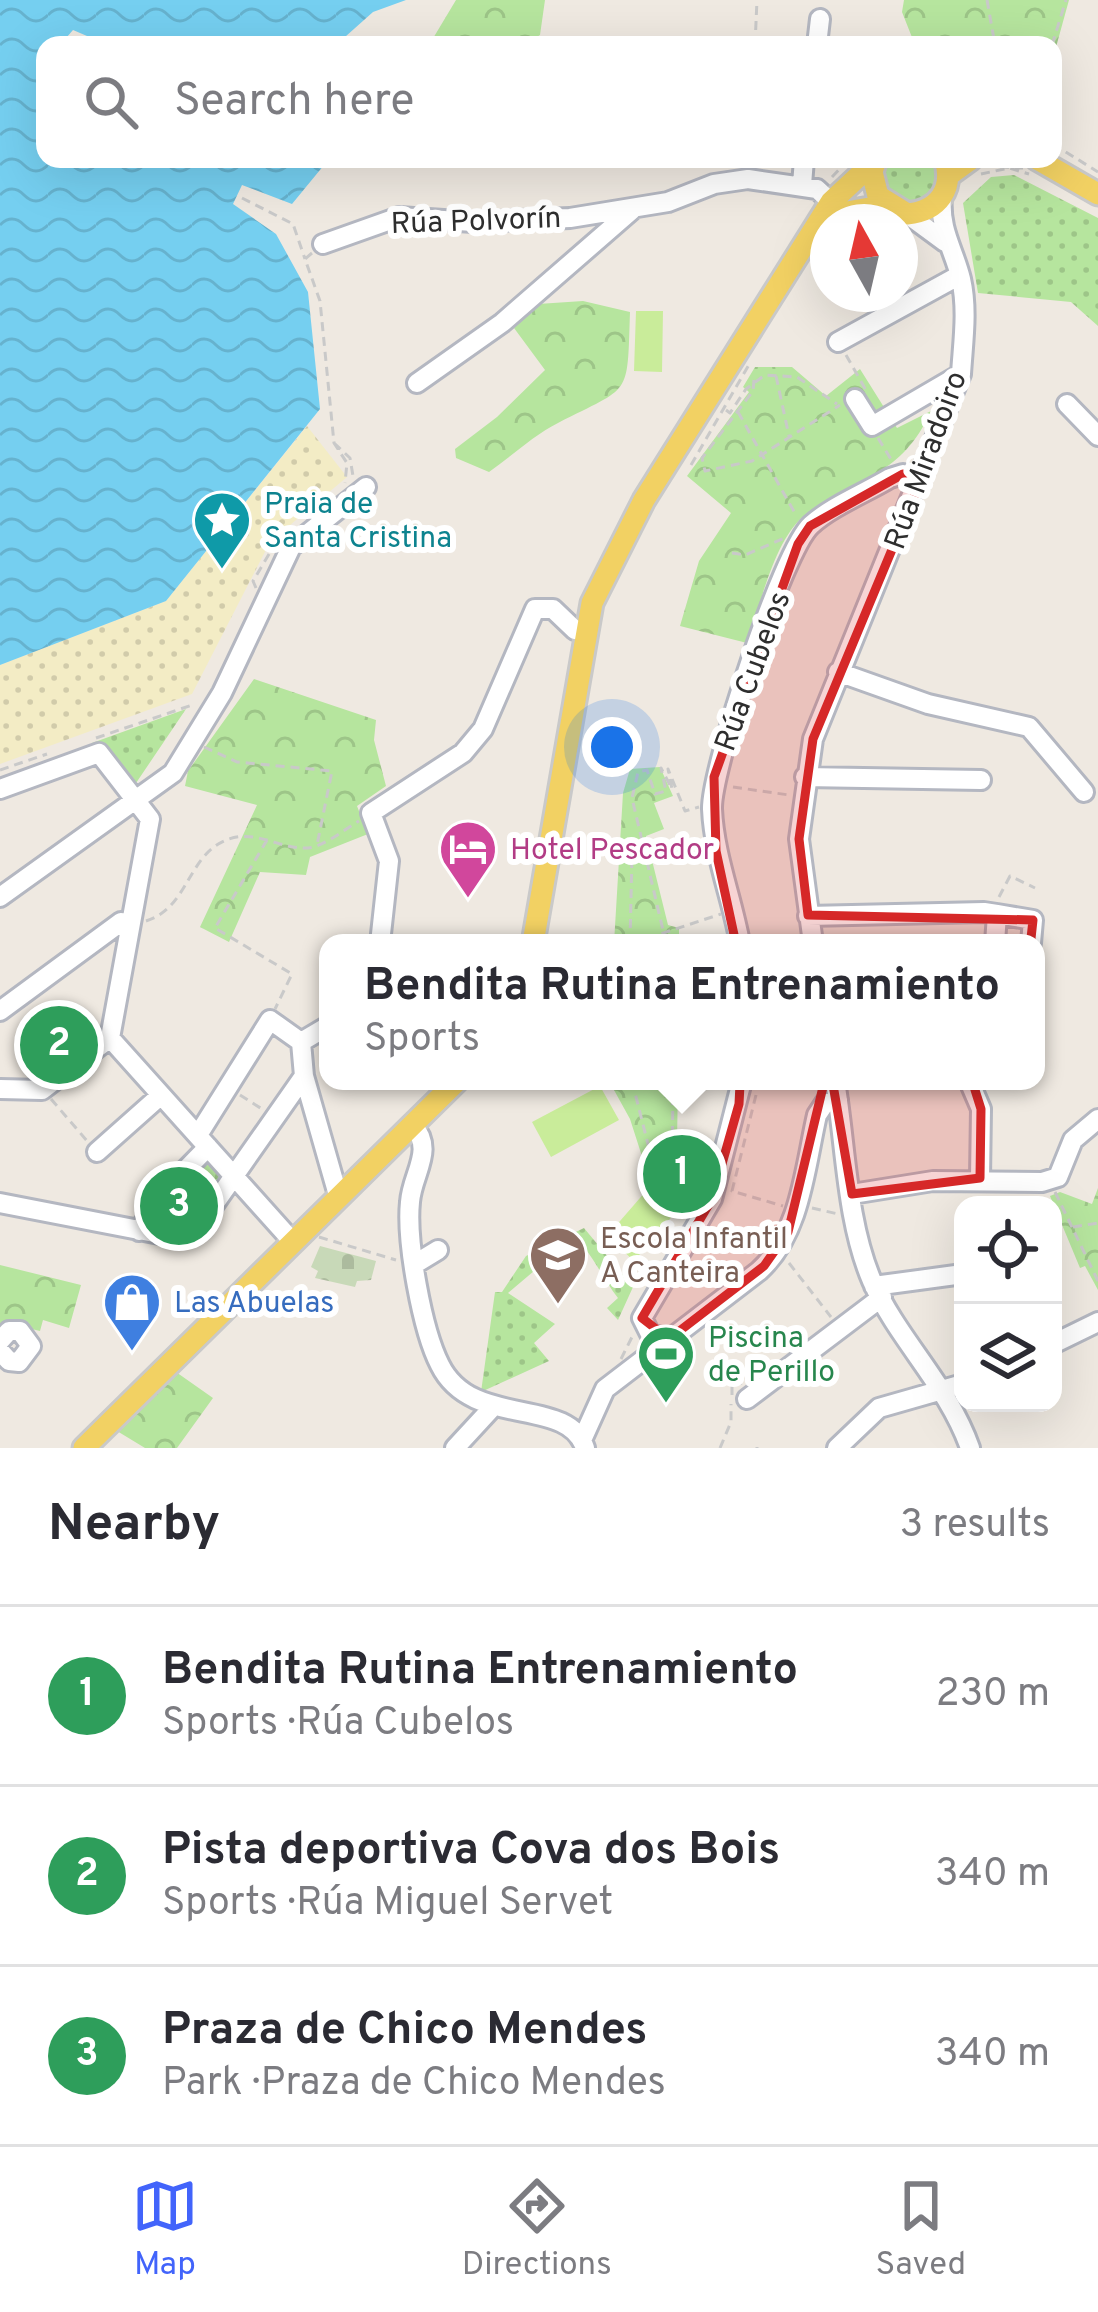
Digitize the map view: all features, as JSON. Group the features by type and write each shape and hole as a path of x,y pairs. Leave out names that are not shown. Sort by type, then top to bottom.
{"main road":[{"path":"834,204 868,168"},
{"path":"875,168 873,184 892,204"},
{"path":"1041,168 1098,194"},
{"path":"918,210 927,210 945,177"},
{"path":"534,934 575,627 615,550 810,239"},
{"path":"84,1448 448,1090"}],"street":[{"path":"819,36 820,19"},
{"path":"802,185 803,168"},
{"name":"Rúa Miradoiro","path":"811,934 799,839 805,777 838,671 921,480 961,374 965,312 960,275 945,242 945,177"},
{"name":"Rúa Polvorín","path":"323,244 399,217 524,223 633,209 748,179 817,189 826,204"},
{"name":"Rúa Polvorín","path":"417,383 502,323 633,209"},
{"name":"Rúa Miradoiro","path":"918,223 945,242"},
{"path":"838,343 960,275"},
{"path":"853,395 872,426 961,374"},
{"path":"1067,404 1098,436"},
{"path":"803,536 890,478 903,474 921,480"},
{"path":"0,897 173,773 259,621 291,548 366,487"},
{"name":"Rúa Cubelos","path":"738,934 716,851 721,782 756,650 803,536"},
{"path":"381,934 389,861 364,817 473,741 506,687 521,631 535,609 553,609 575,627"},
{"path":"838,671 928,704 1016,721 1037,737 1084,792"},
{"path":"0,789 99,753 150,819 110,1038 42,1090 0,1089"},
{"path":"805,777 981,781"},
{"path":"995,934 997,914"},
{"path":"808,916 997,914 1033,920 1032,934"},
{"path":"0,1011 122,922 129,923"},
{"path":"139,1232 203,1141 228,1088 270,1020 301,1042 304,1076 338,1195"},
{"path":"301,1042 319,1031"},
{"path":"110,1038 233,1175 300,1235"},
{"path":"0,1203 175,1237 201,1223 304,1076"},
{"path":"669,1339 650,1334 642,1318 712,1199 740,1090"},
{"path":"973,1090 981,1109 980,1178"},
{"path":"412,1124 424,1154 410,1201 415,1264 441,1367 461,1392 491,1409 536,1413 584,1444 605,1389 778,1250 799,1208 817,1114 837,1091"},
{"path":"837,1091 858,1244 878,1292 953,1386 970,1448"},
{"path":"97,1153 160,1096"},
{"path":"852,1194 980,1178 1050,1180 1058,1177 1073,1140 1098,1119"},
{"path":"415,1264 438,1250"},
{"path":"747,1400 840,1328 878,1292 954,1276"},
{"path":"1062,1338 1098,1322"},
{"path":"836,1448 879,1408 953,1386"},
{"path":"455,1448 491,1409"}],"path":[{"path":"755,36 757,0"},
{"path":"987,0 993,36"},
{"path":"1055,36 1066,0"},
{"path":"1062,150 1098,172"},
{"path":"242,198 293,224 320,301 334,443 348,478 339,491"},
{"path":"305,259 323,244"},
{"path":"838,343 853,395"},
{"path":"691,465 751,357"},
{"path":"730,413 754,380 775,374 796,377 824,400 853,395"},
{"path":"775,374 789,436"},
{"path":"754,380 700,467 732,467 759,455 853,395"},
{"path":"732,553 745,555 777,537 803,536 737,412"},
{"path":"334,443 350,458"},
{"path":"882,444 896,467"},
{"path":"260,594 253,581 265,557 290,530"},
{"path":"86,741 207,701"},
{"path":"192,742 237,762 332,771 316,846"},
{"path":"0,770 64,748"},
{"path":"665,934 632,798 638,772 647,770 655,794 666,790 661,768 672,789 668,769 685,811 702,807 706,776 791,795"},
{"path":"129,923 166,914 221,842 268,838 316,846 364,817"},
{"path":"268,838 214,928 292,974 270,1020"},
{"path":"631,934 632,853 644,850"},
{"path":"997,914 1004,880 1010,876 1035,888"},
{"path":"654,934 734,911"},
{"path":"228,1088 275,1117"},
{"path":"634,1090 656,1172 712,1199"},
{"path":"672,1181 673,1090"},
{"path":"756,1090 732,1192 835,1214"},
{"path":"58,1108 97,1153"},
{"path":"1050,1180 1098,1281"},
{"path":"163,1193 201,1223"},
{"path":"1072,1227 1098,1223"},
{"path":"300,1235 415,1264"},
{"path":"778,1250 840,1328"},
{"path":"605,1389 642,1318"}],"highlighted area":[{"path":"903,474 921,480 813,739 799,839 808,915 1033,920 1026,984 1015,1001 990,994 964,1055 981,1109 980,1178 852,1194 829,1062 788,1232 764,1266 669,1339 642,1318 712,1199 739,1104 745,986 716,851 714,777 798,544 810,526"}],"green space":[{"path":"456,0 545,0 538,36 434,36"},
{"path":"904,0 1069,0 1059,36 911,36 902,12"},
{"path":"885,168 936,168 936,193 907,204 886,194"},
{"path":"1014,175 1098,218 1098,326 1071,302 978,293 963,203 991,177"},
{"path":"583,301 630,312 628,361 621,386 540,433 489,472 456,458 455,449 497,417 545,370 514,328 538,304"},
{"path":"636,311 663,311 662,372 634,371"},
{"path":"755,367 792,367 826,396 860,369 897,428 931,411 906,451 794,526 776,557 747,643 680,626 699,561 731,513 687,476 749,392 743,387"},
{"path":"254,679 376,720 374,740 386,786 357,806 368,834 310,857 306,875 260,872 229,942 200,927 257,805 185,786 188,771"},
{"path":"186,709 132,789 93,748 92,743"},
{"path":"660,767 673,796 654,803 664,829 646,836 668,925 679,928 679,934 615,934 623,793 630,769"},
{"path":"77,1008 99,1037 40,1083 18,1053"},
{"path":"592,1090 602,1090 619,1120 551,1157 532,1122"},
{"path":"614,1090 678,1090 677,1143 686,1147 676,1189 648,1175 630,1119"},
{"path":"200,1154 224,1178 196,1219 175,1233 141,1225"},
{"path":"653,1183 681,1206 634,1261 607,1236"},
{"path":"1098,1188 1098,1290 1085,1266 1080,1268 1062,1225 1062,1196 1050,1196 1060,1192 1092,1204"},
{"path":"584,1228 633,1287 618,1320 607,1308 618,1298 583,1246 546,1271 550,1281 534,1271 508,1293 555,1324 534,1343 549,1361 481,1392 495,1292 502,1292 526,1256"},
{"path":"320,1246 376,1261 371,1280 357,1281 355,1287 315,1278 318,1271 311,1267"},
{"path":"0,1265 81,1285 69,1328 43,1320 40,1331 2,1322 0,1327"},
{"path":"176,1372 213,1398 177,1448 145,1448 117,1431"}],"sand":[{"name":"Praia de Santa Cristina","path":"307,426 347,477 270,542 192,694 0,764 0,665 166,601"}],"water":[{"path":"0,0 406,0 373,12 346,36 87,36 73,30 68,36 36,36 36,168 322,168 292,204 242,185 233,204 276,234 308,292 320,409 166,601 0,665"}],"place":[{"name":"Praia de Santa Cristina","path":"222,571"},
{"name":"Hotel Pescador","path":"468,900"},
{"name":"Pista deportiva Cova dos Bois","path":"59,1045"},
{"name":"Bendita Rutina Entrenamiento","path":"682,1174"},
{"name":"Praza de Chico Mendes","path":"179,1206"},
{"name":"Escola Infantil A Canteira","path":"558,1306"},
{"name":"Las Abuelas","path":"132,1353"},
{"name":"Piscina de Perillo","path":"666,1405"}]}
